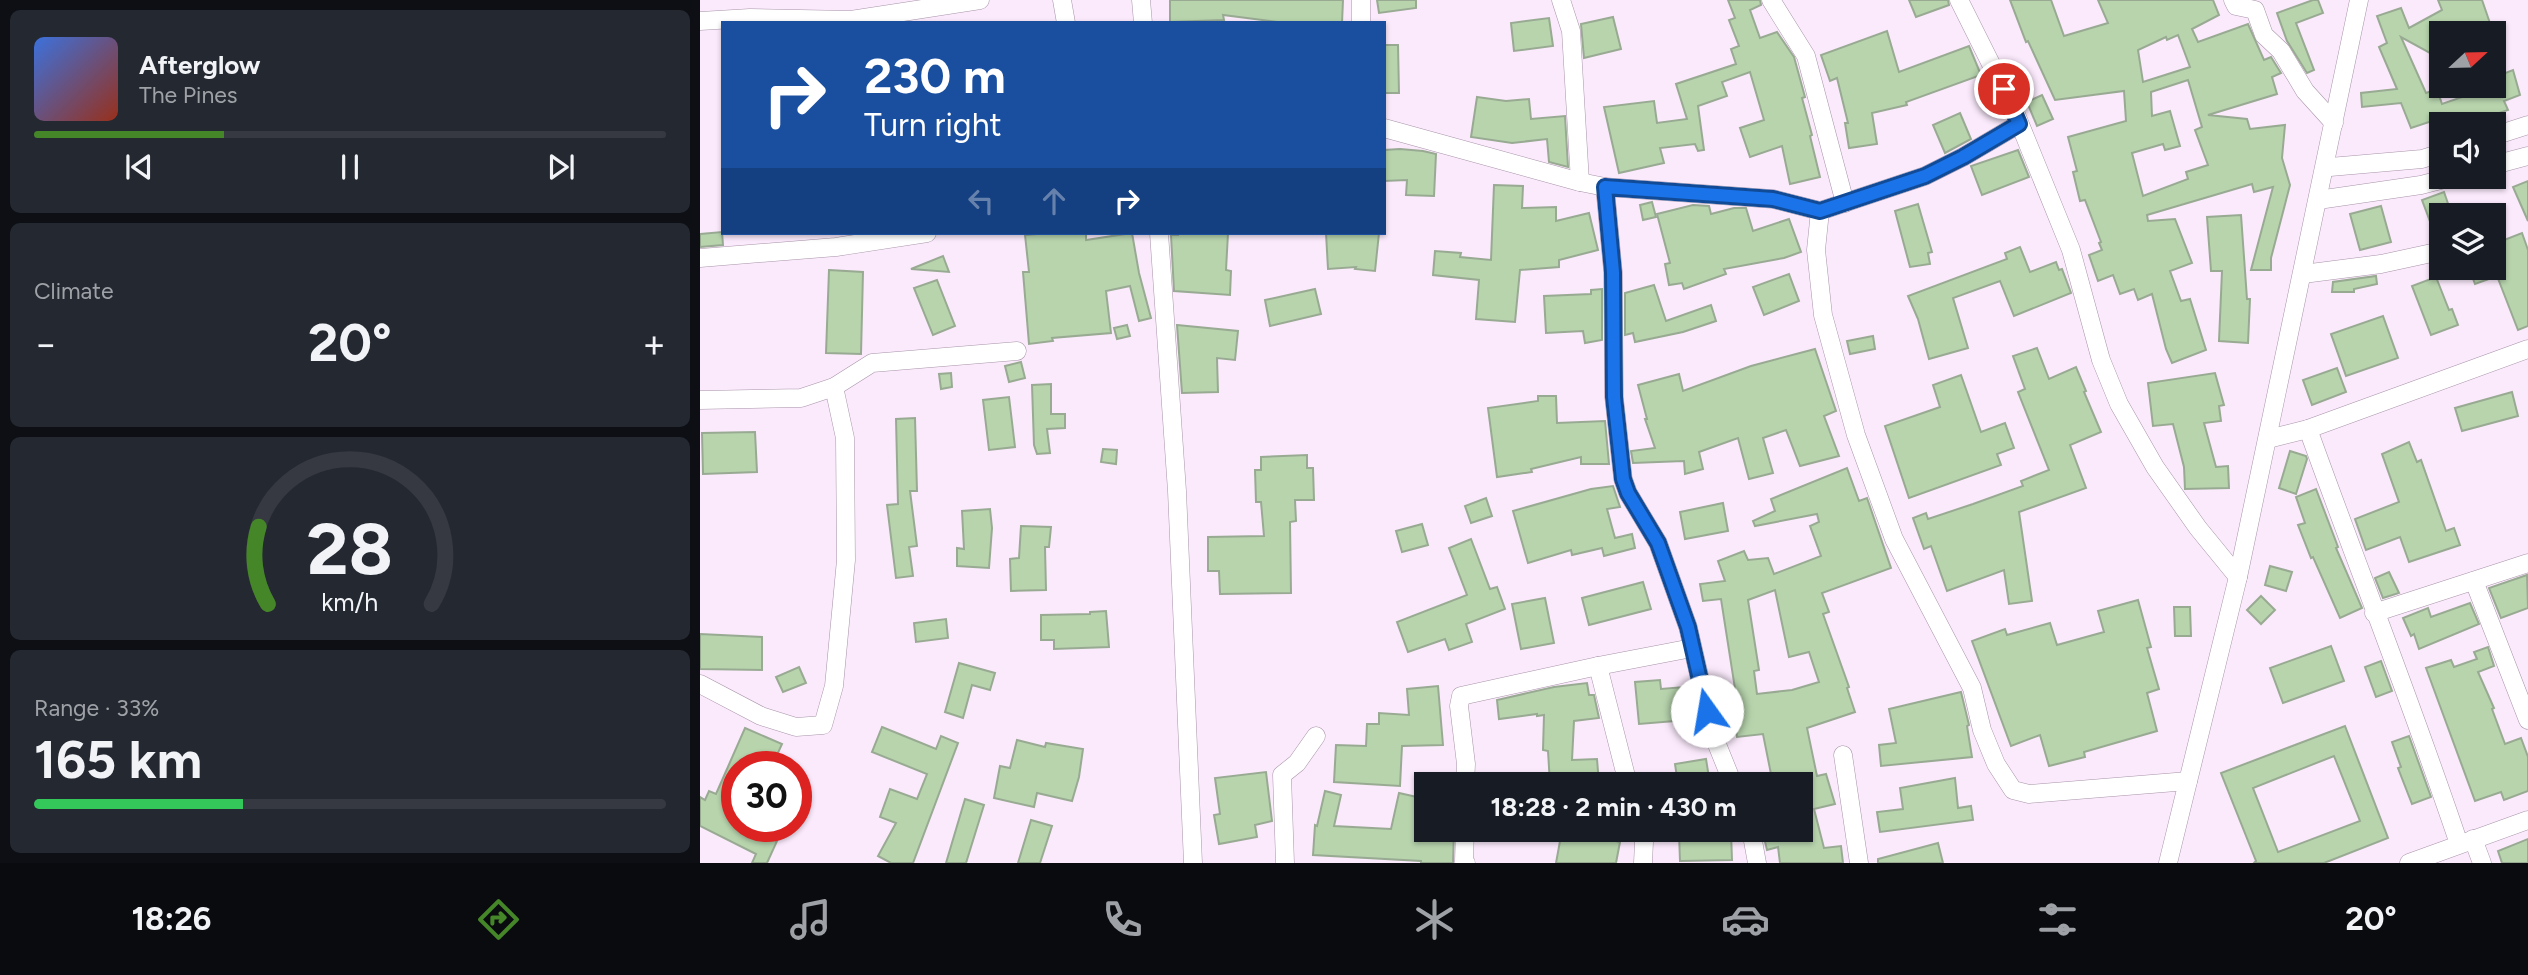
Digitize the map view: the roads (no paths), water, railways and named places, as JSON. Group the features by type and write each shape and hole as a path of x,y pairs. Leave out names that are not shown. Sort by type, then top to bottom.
{"street":[{"path":"700,21 750,18 850,20 980,0"},
{"path":"1062,0 1066,21"},
{"path":"1142,0 1143,21"},
{"path":"1361,0 1361,21"},
{"path":"1561,0 1571,31 1580,182"},
{"path":"1771,0 1806,56 1845,203"},
{"path":"1959,0 2015,112 2071,250 2101,360 2119,404 2154,467 2238,577"},
{"path":"2233,0 2236,6 2255,10 2264,34 2281,51 2305,91 2334,123"},
{"path":"2168,863 2238,577 2359,0"},
{"path":"1386,129 1605,187 1773,199 1820,211 1925,176 2019,124"},
{"path":"2506,132 2528,125"},
{"path":"2506,162 2528,156"},
{"path":"2330,167 2429,157"},
{"path":"2318,200 2429,183"},
{"path":"1605,187 1613,272 1614,397 1623,479 1628,493 1658,543 1688,627 1712,732 1728,772"},
{"path":"1820,211 1815,250 1823,314 1856,435 1894,539 1972,688 1982,730 1999,770 2013,790 2029,794 2188,781"},
{"path":"700,258 835,247 914,235"},
{"path":"1159,235 1177,491 1193,863"},
{"path":"2303,274 2381,264 2429,254"},
{"path":"2268,439 2308,429 2528,349"},
{"path":"700,400 801,398 834,387 872,363 1017,351"},
{"path":"700,684 761,716 796,727 823,725 834,686 846,561 845,438 834,387"},
{"path":"2308,429 2374,613 2466,841 2482,863"},
{"path":"2374,613 2528,563"},
{"path":"2474,580 2528,720"},
{"path":"1466,772 1459,705 1461,696 1692,648"},
{"path":"1598,666 1625,772"},
{"path":"1285,863 1282,775 1297,763 1316,736"},
{"path":"1843,755 1859,863"},
{"path":"2409,863 2528,820"},
{"path":"1465,842 1466,863"},
{"path":"1643,863 1644,842"},
{"path":"1753,842 1757,863"}]}
